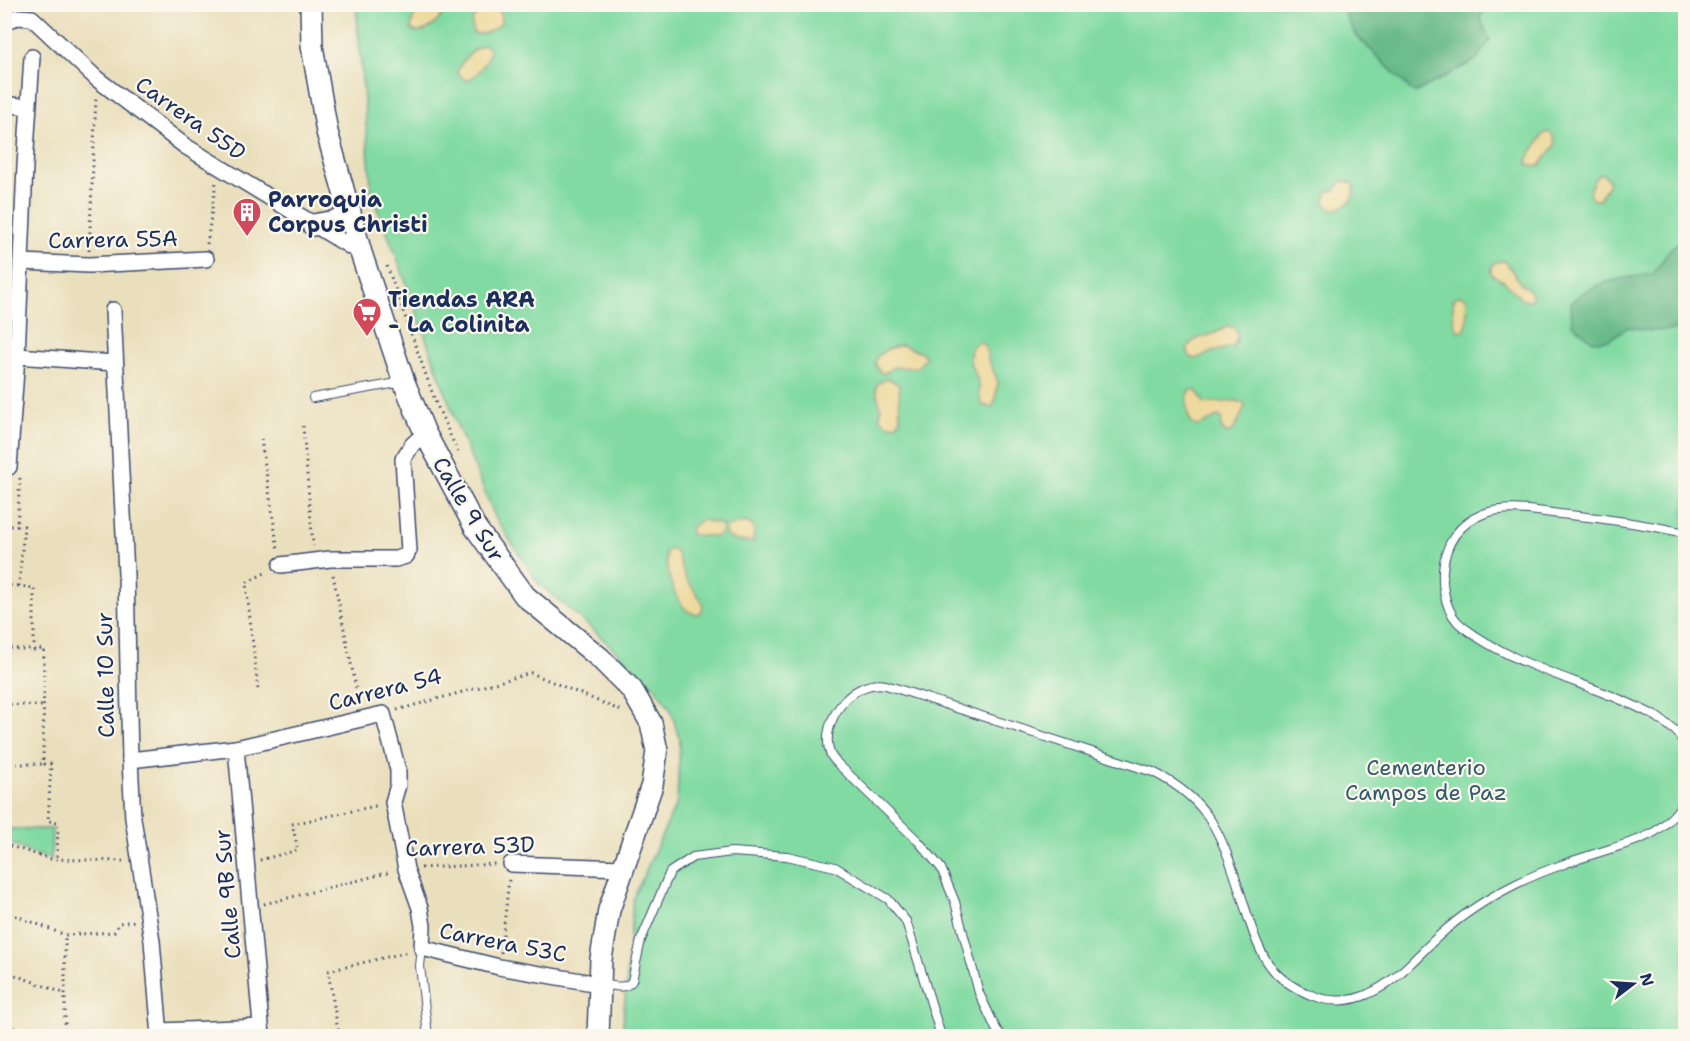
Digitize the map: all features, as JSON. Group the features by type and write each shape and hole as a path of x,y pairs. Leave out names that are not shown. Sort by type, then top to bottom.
{"main road":[{"name":"Calle 9 Sur","path":"311,4 312,46 327,132 361,254 404,382 424,433 475,527 525,596 600,658 632,690 651,723 657,751 652,784 609,910 599,984 598,1036"},
{"path":"313,225 336,221 350,211"}],"street":[{"name":"Carrera 55D","path":"13,14 32,18 97,79 185,146 361,254"},
{"path":"9,467 32,57"},
{"path":"4,104 28,107"},
{"name":"Carrera 55A","path":"21,262 89,265 206,259"},
{"name":"Calle 10 Sur","path":"113,310 126,574 133,818 149,919 160,1034"},
{"path":"17,356 114,363"},
{"path":"280,565 314,560 402,558 406,556 409,550 403,459 424,433"},
{"path":"383,714 398,770 398,785 393,802 406,868 420,908 423,926 422,948"},
{"name":"Carrera 54","path":"130,760 236,748 383,714"},
{"name":"Calle 9B Sur","path":"236,748 262,1032"},
{"name":"Carrera 53D","path":"511,864 623,868"},
{"name":"Carrera 53C","path":"422,948 499,967 599,984"},
{"path":"160,1034 262,1032"},
{"path":"4,1034 13,1036"}],"lane":[{"path":"313,398 404,382"},
{"path":"1686,533 1589,517 1517,509 1498,510 1483,514 1459,529 1449,543 1444,558 1443,577 1444,596 1461,626 1502,652 1657,717 1677,732 1686,746"},
{"path":"1002,1036 996,1029 979,993 955,902 941,868 918,841 837,764 830,753 828,736 836,714 846,698 861,687 877,683 886,685 1120,760 1169,780 1199,805 1211,821 1225,851 1256,941 1270,967 1284,981 1317,998 1352,1000 1370,994 1398,975 1442,933 1490,899 1517,883 1632,842 1655,831 1686,797"},
{"path":"599,984 622,987 632,981 641,940 670,872 693,857 732,852 787,856 835,867 888,899 906,921 941,1036"},
{"path":"422,948 420,966 428,1036"}],"path":[{"path":"89,265 97,79"},
{"path":"207,236 218,166"},
{"path":"385,260 436,403 459,454"},
{"path":"303,426 314,560"},
{"path":"258,689 246,583 280,565 261,439"},
{"path":"9,467 21,469 16,526"},
{"path":"4,526 24,526 19,586"},
{"path":"330,559 356,688"},
{"path":"4,585 34,588 34,650"},
{"path":"4,648 44,649 43,764"},
{"name":"Carrera 54","path":"383,714 531,673 633,716"},
{"path":"4,704 43,706"},
{"path":"4,764 51,764 48,821 58,822 57,859"},
{"path":"246,863 298,850 292,824 393,802"},
{"path":"4,844 57,859 140,862"},
{"path":"499,967 511,864"},
{"name":"Carrera 53D","path":"250,907 406,868 511,864"},
{"path":"4,911 65,935 114,932 119,923 149,919"},
{"path":"65,935 65,1036"},
{"name":"Carrera 53C","path":"339,1036 328,971 422,948"},
{"path":"4,971 66,994"}],"green space":[{"name":"Cementerio Campos de Paz","path":"356,5 1685,5 1685,1036 622,1036 633,899 677,802 680,740 670,708 655,687 539,584 496,519 456,422 395,252 372,196"},
{"path":"1340,5 1485,5 1480,18 1490,40 1476,60 1414,93 1355,34"},
{"path":"1684,238 1685,310 1675,330 1651,331 1628,327 1608,340 1593,341 1572,324 1571,302 1581,294 1609,281 1653,274 1671,248"},
{"path":"10,829 52,829 51,859 31,853 5,840"}],"sand":[{"path":"428,4 444,5 442,15 431,27 416,32 411,29 414,17 420,8"},
{"path":"485,6 498,8 501,13 501,23 488,32 473,33 472,20 483,11"},
{"path":"484,45 490,48 485,62 474,76 466,81 457,72 475,49"},
{"path":"1547,132 1552,134 1556,142 1555,146 1540,165 1534,167 1528,164 1528,158"},
{"path":"1599,174 1605,175 1609,183 1599,200 1593,200 1589,193"},
{"path":"1342,181 1353,183 1354,193 1351,200 1345,206 1338,208 1326,206 1328,191 1335,190"},
{"path":"1505,261 1522,285 1530,290 1533,298 1521,299 1505,282 1491,274 1491,267 1495,262"},
{"path":"1464,296 1467,300 1467,323 1464,331 1458,331 1454,319 1453,299"},
{"path":"1228,326 1234,327 1237,332 1237,339 1233,347 1195,359 1190,357 1187,350 1192,343"},
{"path":"980,342 985,345 988,359 998,381 992,407 982,405 979,383 970,362 971,348"},
{"path":"902,345 924,354 925,359 917,368 894,367 883,374 877,368 877,358 890,348"},
{"path":"888,378 899,385 900,420 896,425 886,424 879,416 881,410 876,391 877,384"},
{"path":"1191,390 1196,390 1204,403 1237,401 1243,403 1245,407 1235,428 1229,433 1224,432 1221,427 1222,418 1219,416 1199,426 1193,425 1187,407 1187,398"},
{"path":"702,520 723,526 720,534 716,537 691,533 690,528"},
{"path":"745,522 752,525 754,530 753,542 737,541 727,537 725,532 727,527"},
{"path":"671,549 676,551 686,579 702,601 703,609 698,614 684,607 673,589 666,559 666,551"}],"place":[{"name":"Parroquia Corpus Christi","path":"247,238"},
{"name":"Tiendas ARA - La Colinita","path":"367,338"}]}
